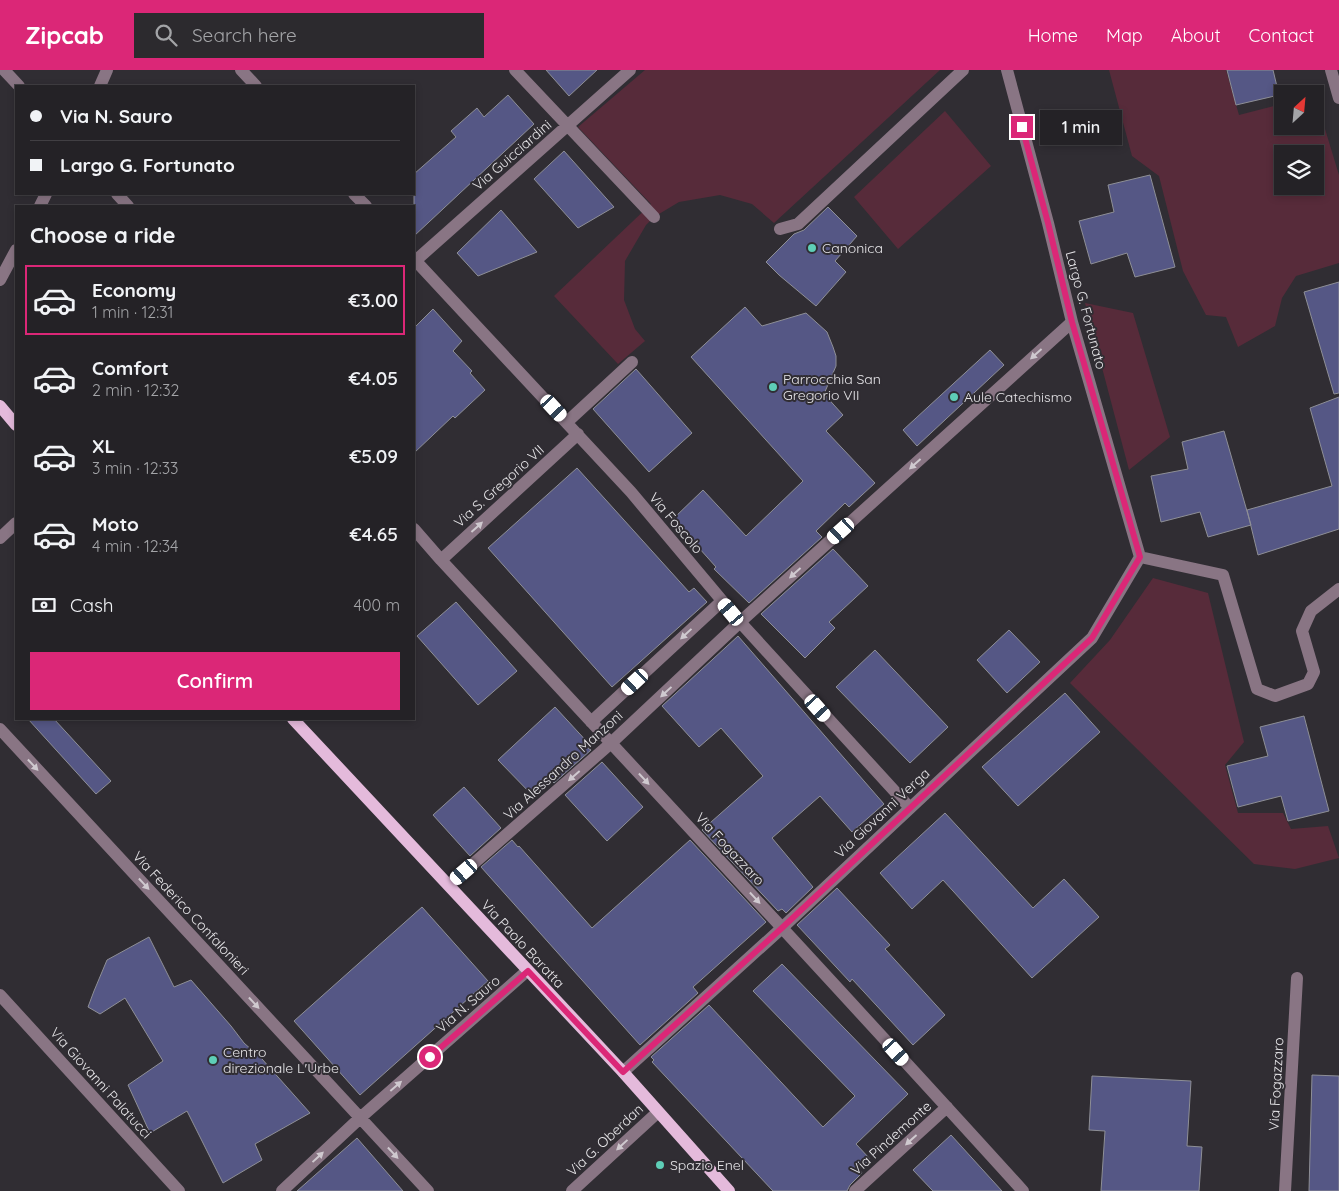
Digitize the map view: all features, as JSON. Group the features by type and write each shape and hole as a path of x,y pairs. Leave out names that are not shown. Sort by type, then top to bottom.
{"main road":[{"path":"0,406 15,424"},
{"name":"Via Paolo Baratta","path":"294,720 623,1072 729,1191"}],"street":[{"path":"4,70 18,85"},
{"path":"100,85 108,70"},
{"path":"515,70 654,217"},
{"name":"Via Guicciardini","path":"415,259 630,70"},
{"path":"780,230 798,224 963,70"},
{"name":"Largo G. Fortunato","path":"1007,70 1072,322 1140,557"},
{"path":"1331,70 1339,98"},
{"path":"245,71 255,85"},
{"path":"118,195 127,205"},
{"path":"355,195 365,205"},
{"path":"0,280 15,252"},
{"name":"Via Foscolo","path":"415,261 631,492 740,622 910,808"},
{"name":"Via Alessandro Manzoni","path":"449,885 610,744 740,622 1072,322"},
{"path":"566,422 632,362"},
{"name":"Via S. Gregorio VII","path":"441,560 578,434"},
{"path":"0,538 15,524"},
{"name":"Via Fogazzaro","path":"415,530 610,744 783,927 1023,1191"},
{"path":"1140,557 1223,575 1257,688 1275,696 1308,684 1314,672 1302,631 1311,611 1339,588"},
{"name":"Via Giovanni Verga","path":"623,1072 783,927 1092,638 1140,557"},
{"path":"591,722 722,601"},
{"name":"Via Federico Confalonieri","path":"0,729 428,1191"},
{"name":"Via N. Sauro","path":"282,1191 360,1118 528,971"},
{"name":"Via Fogazzaro","path":"1285,1191 1297,978"},
{"name":"Via Giovanni Palatucci","path":"0,994 179,1191"},
{"name":"Via Pindemonte","path":"855,1191 947,1107"},
{"name":"Via G. Oberdan","path":"572,1191 658,1112"}],"shaded area":[{"path":"645,70 940,70 774,223 752,204 720,195 679,202 654,217 646,225 625,261 624,300 635,329 645,341 618,364 554,296 651,204 578,127"},
{"path":"1109,70 1226,70 1239,115 1274,106 1274,135 1324,135 1324,126 1339,175 1339,263 1296,276 1282,298 1275,326 1238,347 1226,317 1206,315 1183,271 1159,176 1132,156"},
{"path":"945,111 991,166 898,249 854,197"},
{"path":"1085,303 1133,313 1170,437 1129,470"},
{"path":"1153,578 1208,593 1244,742 1225,765 1238,813 1283,813 1291,829 1328,826 1339,858 1295,869 1254,864 1070,683 1110,640"}],"building":[{"path":"546,70 597,70 569,96"},
{"path":"1227,70 1273,70 1277,85 1274,85 1274,96 1236,105"},
{"path":"508,95 534,124 415,235 415,173 456,137 451,131 477,108 484,117"},
{"path":"564,151 614,207 578,228 534,179"},
{"path":"1150,175 1175,267 1135,277 1127,253 1091,264 1079,221 1114,212 1108,185"},
{"name":"Canonica","path":"828,207 857,236 835,261 846,272 816,306 766,262 794,234 804,230"},
{"path":"501,210 537,252 478,276 457,253"},
{"path":"1339,282 1339,393 1334,394 1304,292"},
{"path":"745,307 762,326 806,313 827,332 836,356 836,366 824,394 843,415 826,431 875,483 849,507 845,503 816,531 822,537 749,603 714,569 716,567 673,519 703,490 746,536 803,481 691,357"},
{"path":"433,309 462,341 453,351 472,371 470,373 485,390 455,418 453,416 415,452 415,327"},
{"name":"Aule Catechismo","path":"990,350 1004,365 917,446 903,430"},
{"path":"636,369 692,433 649,472 593,409"},
{"path":"1339,397 1339,529 1258,555 1247,510 1332,486 1310,408"},
{"path":"1224,431 1251,525 1208,537 1200,512 1161,522 1151,476 1188,469 1182,442"},
{"path":"577,468 689,592 694,588 707,602 612,687 488,548"},
{"path":"833,549 868,586 829,622 835,628 805,658 761,614"},
{"path":"456,602 517,671 478,705 417,636"},
{"path":"1009,630 1040,662 1007,693 977,660"},
{"path":"738,636 884,804 852,832 820,796 772,838 813,887 786,913 782,909 778,911 702,830 763,776 721,728 699,747 662,706"},
{"path":"875,650 948,727 910,763 836,687"},
{"path":"1065,693 1100,732 1018,806 982,767"},
{"path":"555,707 590,745 588,748 591,750 554,783 552,781 535,798 498,760"},
{"path":"1304,716 1329,811 1288,821 1281,796 1238,807 1227,766 1268,756 1260,727"},
{"path":"29,720 55,720 111,781 96,794"},
{"path":"602,762 643,807 607,841 565,795"},
{"path":"464,787 501,828 470,856 433,815"},
{"path":"945,813 1033,908 1064,879 1099,917 1032,978 943,880 912,909 880,873"},
{"path":"512,840 592,928 690,840 766,922 693,987 698,993 640,1045 481,867"},
{"path":"837,888 890,945 885,949 945,1015 913,1045 852,979 850,982 797,925"},
{"path":"422,907 488,981 360,1095 294,1021"},
{"name":"Centro direzionale L'Urbe","path":"149,937 174,987 191,980 244,1043 262,1059 310,1113 255,1144 262,1160 223,1183 187,1111 150,1133 128,1085 163,1061 125,998 100,1014 88,1007 107,960"},
{"path":"782,964 908,1094 856,1144 870,1159 859,1169 862,1173 850,1185 847,1191 773,1191 652,1062 654,1060 651,1057 709,1005 823,1127 855,1096 753,991"},
{"path":"1312,1075 1339,1076 1339,1191 1309,1191"},
{"path":"1092,1076 1191,1081 1187,1146 1202,1147 1199,1191 1101,1191 1105,1131 1089,1130"},
{"path":"951,1135 1002,1191 933,1191 913,1170"},
{"path":"357,1138 403,1191 297,1191"}],"place":[{"name":"Canonica","path":"812,248"},
{"name":"Parrocchia San Gregorio VII","path":"773,387"},
{"name":"Aule Catechismo","path":"954,397"},
{"name":"Centro direzionale L'Urbe","path":"213,1060"},
{"name":"Spazio Enel","path":"660,1165"}],"route":[{"path":"430,1057 528,971 623,1072 783,927 1092,638 1140,557 1072,322 1022,127"}]}
